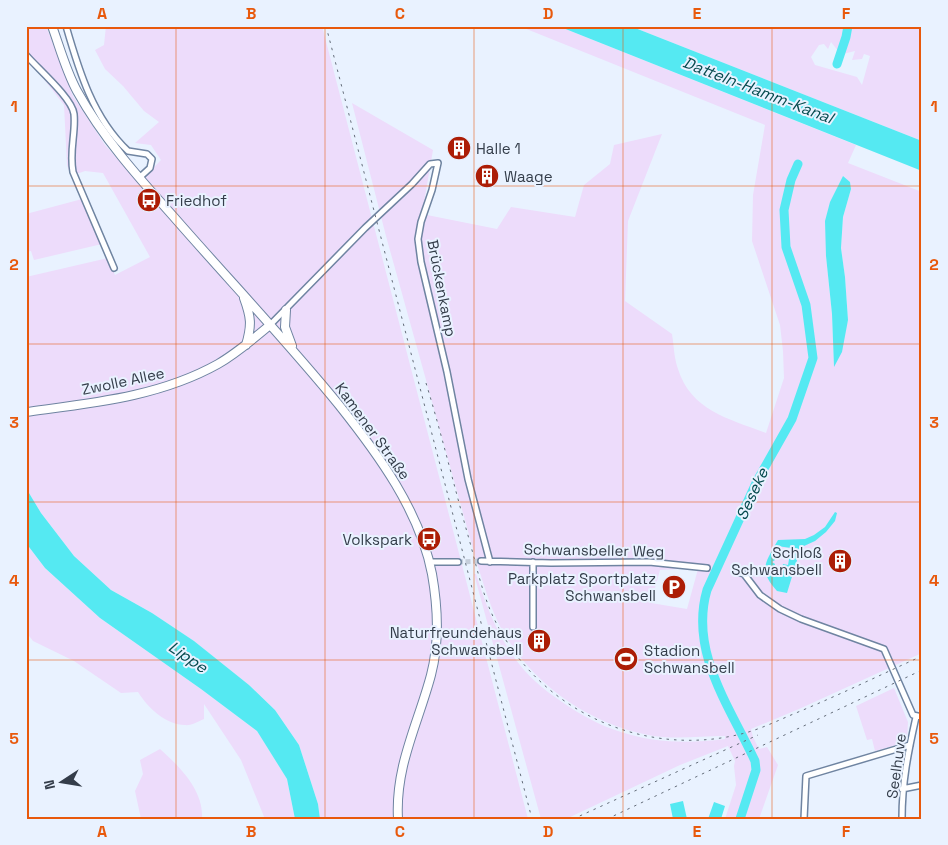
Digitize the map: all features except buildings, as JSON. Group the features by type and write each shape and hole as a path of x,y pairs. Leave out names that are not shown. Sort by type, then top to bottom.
{"main road":[{"name":"Kamener Straße","path":"52,26 80,96 110,142 139,178 270,325 353,422 386,470 413,518 430,562 437,610 436,645 431,674 402,768 398,799 398,819"},
{"path":"242,295 251,324 246,344"},
{"path":"286,310 286,327 294,353"},
{"name":"Zwolle Allee","path":"26,412 123,398 164,388 207,369 246,344 270,325"}],"street":[{"path":"66,26 80,71 92,100 104,120 128,151 147,154 152,160 150,168 139,178"},
{"path":"26,55 73,109 71,155 73,172 114,268"},
{"name":"Brückenkamp","path":"270,325 430,164 438,163 418,239 421,262 447,372 468,479 490,562"},
{"name":"Schwansbeller Weg","path":"481,561 649,562 707,568"},
{"path":"430,562 458,562"},
{"path":"533,562 534,626"},
{"path":"737,572 744,574 760,595 780,609 801,619 884,649 910,711 913,715 919,717"},
{"name":"Seelhuve","path":"902,819 902,789 905,767 919,717"},
{"path":"804,819 806,776 910,745"},
{"path":"902,789 922,785"}],"shaded area":[{"path":"26,26 46,26 73,96 105,145 139,183 161,160 151,145 135,143 159,122 144,111 123,86 105,69 95,50 104,45 106,26 322,26 528,819 320,819 318,804 299,745 275,710 249,685 194,641 152,613 111,590 74,556 41,513 26,488 26,277 108,258 115,275 150,257 103,173 85,171 71,176 67,165 64,105 36,69 26,60"},
{"path":"519,26 558,26 856,145 848,163 922,192 922,653 751,729 759,749 767,747 778,765 759,819 725,819 736,785 735,761 728,746 680,765 566,819 541,819 474,574 476,574 496,627 514,657 536,682 562,702 600,724 639,737 681,742 725,739 725,736 677,738 648,735 604,721 563,698 545,683 513,648 501,628 491,606 478,567 386,236 352,103 433,150 422,214 497,229 511,207 575,217 584,185 610,164 614,145 662,134 628,221 625,301 672,334 677,365 684,383 692,395 713,412 766,433 784,378 780,325 752,241 753,195 765,125","holes":["843,176 850,182 851,189 843,217 841,248 848,320 834,366 832,314 826,256","698,569 687,609 651,603 660,570"]},
{"path":"630,26 846,26 839,52 831,42 828,49 824,44 819,45 811,57 815,65 857,77 862,85 870,56 864,54 862,59 852,60 855,51 843,54 850,26 922,26 922,141"},
{"path":"82,199 102,244 34,260 31,251 26,252 26,214"},
{"path":"26,543 45,568 100,618 257,731 287,779 295,819 265,819 241,760 204,704 204,719 187,725 171,722 152,709 138,692 121,693 74,661 33,641 26,632"},
{"path":"894,688 908,722 907,739 903,743 875,751 872,739 867,740 856,706"},
{"path":"160,749 182,771 195,789 202,808 202,819 141,819 135,791 143,774 140,760"}],"water":[{"name":"Datteln-Hamm-Kanal","path":"558,26 630,26 922,141 922,171"},
{"path":"843,176 850,182 851,189 843,217 841,248 848,320 842,352 834,367 825,221 830,202"},
{"name":"Lippe","path":"26,488 41,513 74,556 111,590 152,613 194,641 249,685 275,710 299,745 318,804 320,819 295,819 287,779 257,731 100,618 45,568 26,543"},
{"path":"835,512 837,513 835,521 826,532 815,541 804,546 798,557 787,593 777,591 767,577 765,566 778,540 805,539 825,527","holes":["777,546 791,548 788,565 783,564 780,575 773,573 775,564 772,562 775,560"]},
{"path":"683,801 687,819 673,819 670,804"},
{"path":"714,802 725,806 721,819 708,819"}],"waterway":[{"name":"Seseke","path":"837,64 848,26"},
{"name":"Seseke","path":"740,819 756,770 755,761 715,679 703,635 703,613 707,590 757,481 792,419 813,358 806,305 786,247 784,210 791,180 798,164"}],"tunnel":[{"path":"458,562 481,561"}],"railway":[{"path":"326,26 532,819"},
{"path":"426,383 491,612 510,646 534,675 562,699 594,718 629,732 666,739 703,740 741,734 766,726 922,656"},
{"path":"607,819 922,670"},
{"path":"573,819 758,735"}],"place":[{"name":"Halle 1","path":"459,148"},
{"name":"Waage","path":"487,176"},
{"name":"Friedhof","path":"149,200"},
{"name":"Volkspark","path":"429,539"},
{"name":"Schloß Schwansbell","path":"840,561"},
{"name":"Parkplatz Sportplatz Schwansbell","path":"674,587"},
{"name":"Naturfreundehaus Schwansbell","path":"539,641"},
{"name":"Stadion Schwansbell","path":"626,659"}]}
